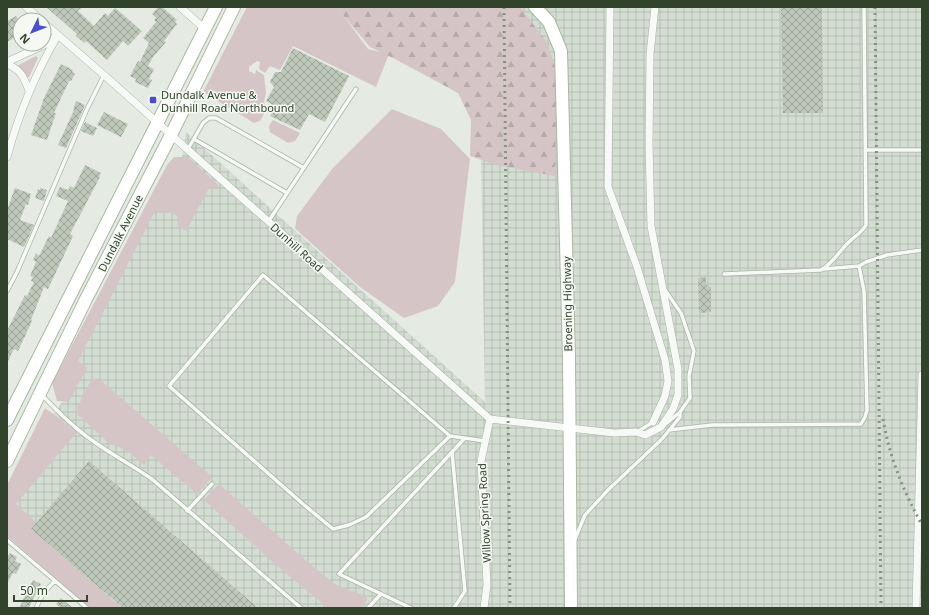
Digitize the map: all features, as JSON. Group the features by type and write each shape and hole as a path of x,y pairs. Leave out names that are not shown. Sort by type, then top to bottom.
{"main road":[{"name":"Dundalk Avenue","path":"7,420 216,7"},
{"name":"Dundalk Avenue","path":"7,461 90,292 171,135 234,7"},
{"name":"Broening Highway","path":"535,7 549,22 561,51 572,608"}],"street":[{"path":"180,7 205,29"},
{"path":"610,7 608,188 637,267 665,360 668,381 665,396 653,422"},
{"path":"490,418 614,433 636,432 645,435 661,427 673,410 678,395 678,369 661,284 651,218 649,144 650,54 655,7"},
{"name":"Dunhill Road","path":"52,30 104,74 268,222 490,418"},
{"path":"7,63 44,45 58,35"},
{"path":"7,157 15,125 29,91 44,59 58,35"},
{"path":"7,63 16,68 24,77 29,91"},
{"path":"916,608 922,375"},
{"name":"Willow Spring Road","path":"484,608 487,585 481,462 490,418"}],"lane":[{"path":"821,270 826,267 847,244 863,231 866,224 864,7"},
{"path":"7,291 17,272 104,74"},
{"path":"268,222 356,89"},
{"path":"188,150 203,123 209,118 216,118 304,168"},
{"path":"194,139 287,193"},
{"path":"865,150 922,150"},
{"path":"724,274 821,270 859,266 887,255 922,250"},
{"path":"669,430 712,426 861,424 866,418 867,410 864,291 859,266"},
{"path":"450,436 366,517 349,525 333,529 169,386 263,275 450,436 485,441"},
{"path":"661,284 681,313 694,351 690,376 690,398 680,412 661,427"},
{"path":"40,393 65,418 91,440 137,468 301,608"},
{"path":"571,547 585,515 609,489 662,439 680,417 680,412"},
{"path":"636,432 653,422"},
{"path":"411,608 339,574 465,438"},
{"path":"452,452 465,591 454,608"},
{"path":"187,511 212,484"},
{"path":"7,540 87,608"},
{"path":"36,608 44,592 55,580"},
{"path":"368,608 381,594"}],"shaded area":[{"path":"360,7 922,7 922,608 96,608 7,530 7,497 47,413 56,413 62,401 60,389 182,157 186,132 485,402 480,94"}],"green space":[{"path":"247,7 337,7 368,49 389,54 376,87 293,46 280,70 270,66 265,73 259,69 260,62 257,61 249,67 249,71 255,74 256,70 264,75 266,93 264,101 266,110 260,121 254,123 203,92"},
{"path":"336,7 520,7 547,42 555,66 555,176 497,165 470,156 471,120 458,93 370,47"},
{"path":"36,56 38,58 29,77 27,77 17,66"},
{"path":"392,109 441,129 470,159 455,282 438,306 404,318 360,287 295,228 297,216 332,169"},
{"path":"273,120 300,133 295,141 288,143 270,132 269,126"},
{"path":"174,157 188,157 219,186 216,189 209,188 186,231 178,226 177,216 168,211 163,213 155,211 78,361 87,368 69,401 57,401 52,383 167,165"},
{"path":"98,378 212,477 197,494 151,455 144,465 126,450 109,443 78,415 77,408 91,380"},
{"path":"45,408 77,432 16,504 36,522 31,529 122,608 90,608 7,536 7,485"},
{"path":"219,484 336,585 366,596 367,600 361,608 328,608 275,564 204,500"}],"building":[{"path":"46,7 82,7 78,11 94,26 105,13 108,16 115,8 142,31 128,46 123,41 107,60 86,41 84,43 76,36 77,34"},
{"path":"158,7 162,7 177,20 175,22 177,24 148,66 154,69 149,79 152,80 148,88 135,82 136,79 130,76 138,61 140,62 149,43 143,38 156,22 154,20 156,18 152,14"},
{"path":"781,7 822,7 823,113 783,113"},
{"path":"12,18 12,39 7,42 7,21"},
{"path":"293,48 349,76 325,122 309,114 300,130 270,116 275,106 266,101 274,87 270,82 275,72 281,72"},
{"path":"61,64 73,70 72,72 75,74 71,81 69,81 54,113 56,113 47,140 31,135 44,98"},
{"path":"76,101 85,105 66,148 58,145 74,110"},
{"path":"104,112 128,124 121,137 97,125"},
{"path":"85,122 97,128 93,136 81,131"},
{"path":"85,165 101,173 100,177 70,234 73,236 48,289 44,287 31,320 32,321 18,351 14,349 7,363 7,331 25,295 27,296 34,282 31,281 33,277 30,276 36,262 33,260 36,253 39,256 49,236 51,238 68,201 56,196 60,187 68,190 70,186 74,188"},
{"path":"15,188 31,194 28,205 26,204 20,220 34,225 24,247 7,239 7,210"},
{"path":"40,188 47,190 44,201 35,198 38,189 40,190"},
{"path":"706,277 706,285 711,287 711,312 699,313 698,278"},
{"path":"89,461 258,608 123,608 31,529"},
{"path":"10,553 17,557 15,561 21,564 16,574 13,573 7,584 7,557"},
{"path":"33,580 41,584 29,608 19,608"},
{"path":"61,598 73,608 61,608 56,604"}],"railway":[{"path":"504,7 510,608"},
{"path":"875,7 881,608"},
{"path":"883,419 893,461 922,525"}],"place":[{"name":"Dundalk Avenue & Dunhill Road Northbound","path":"153,100"}]}
